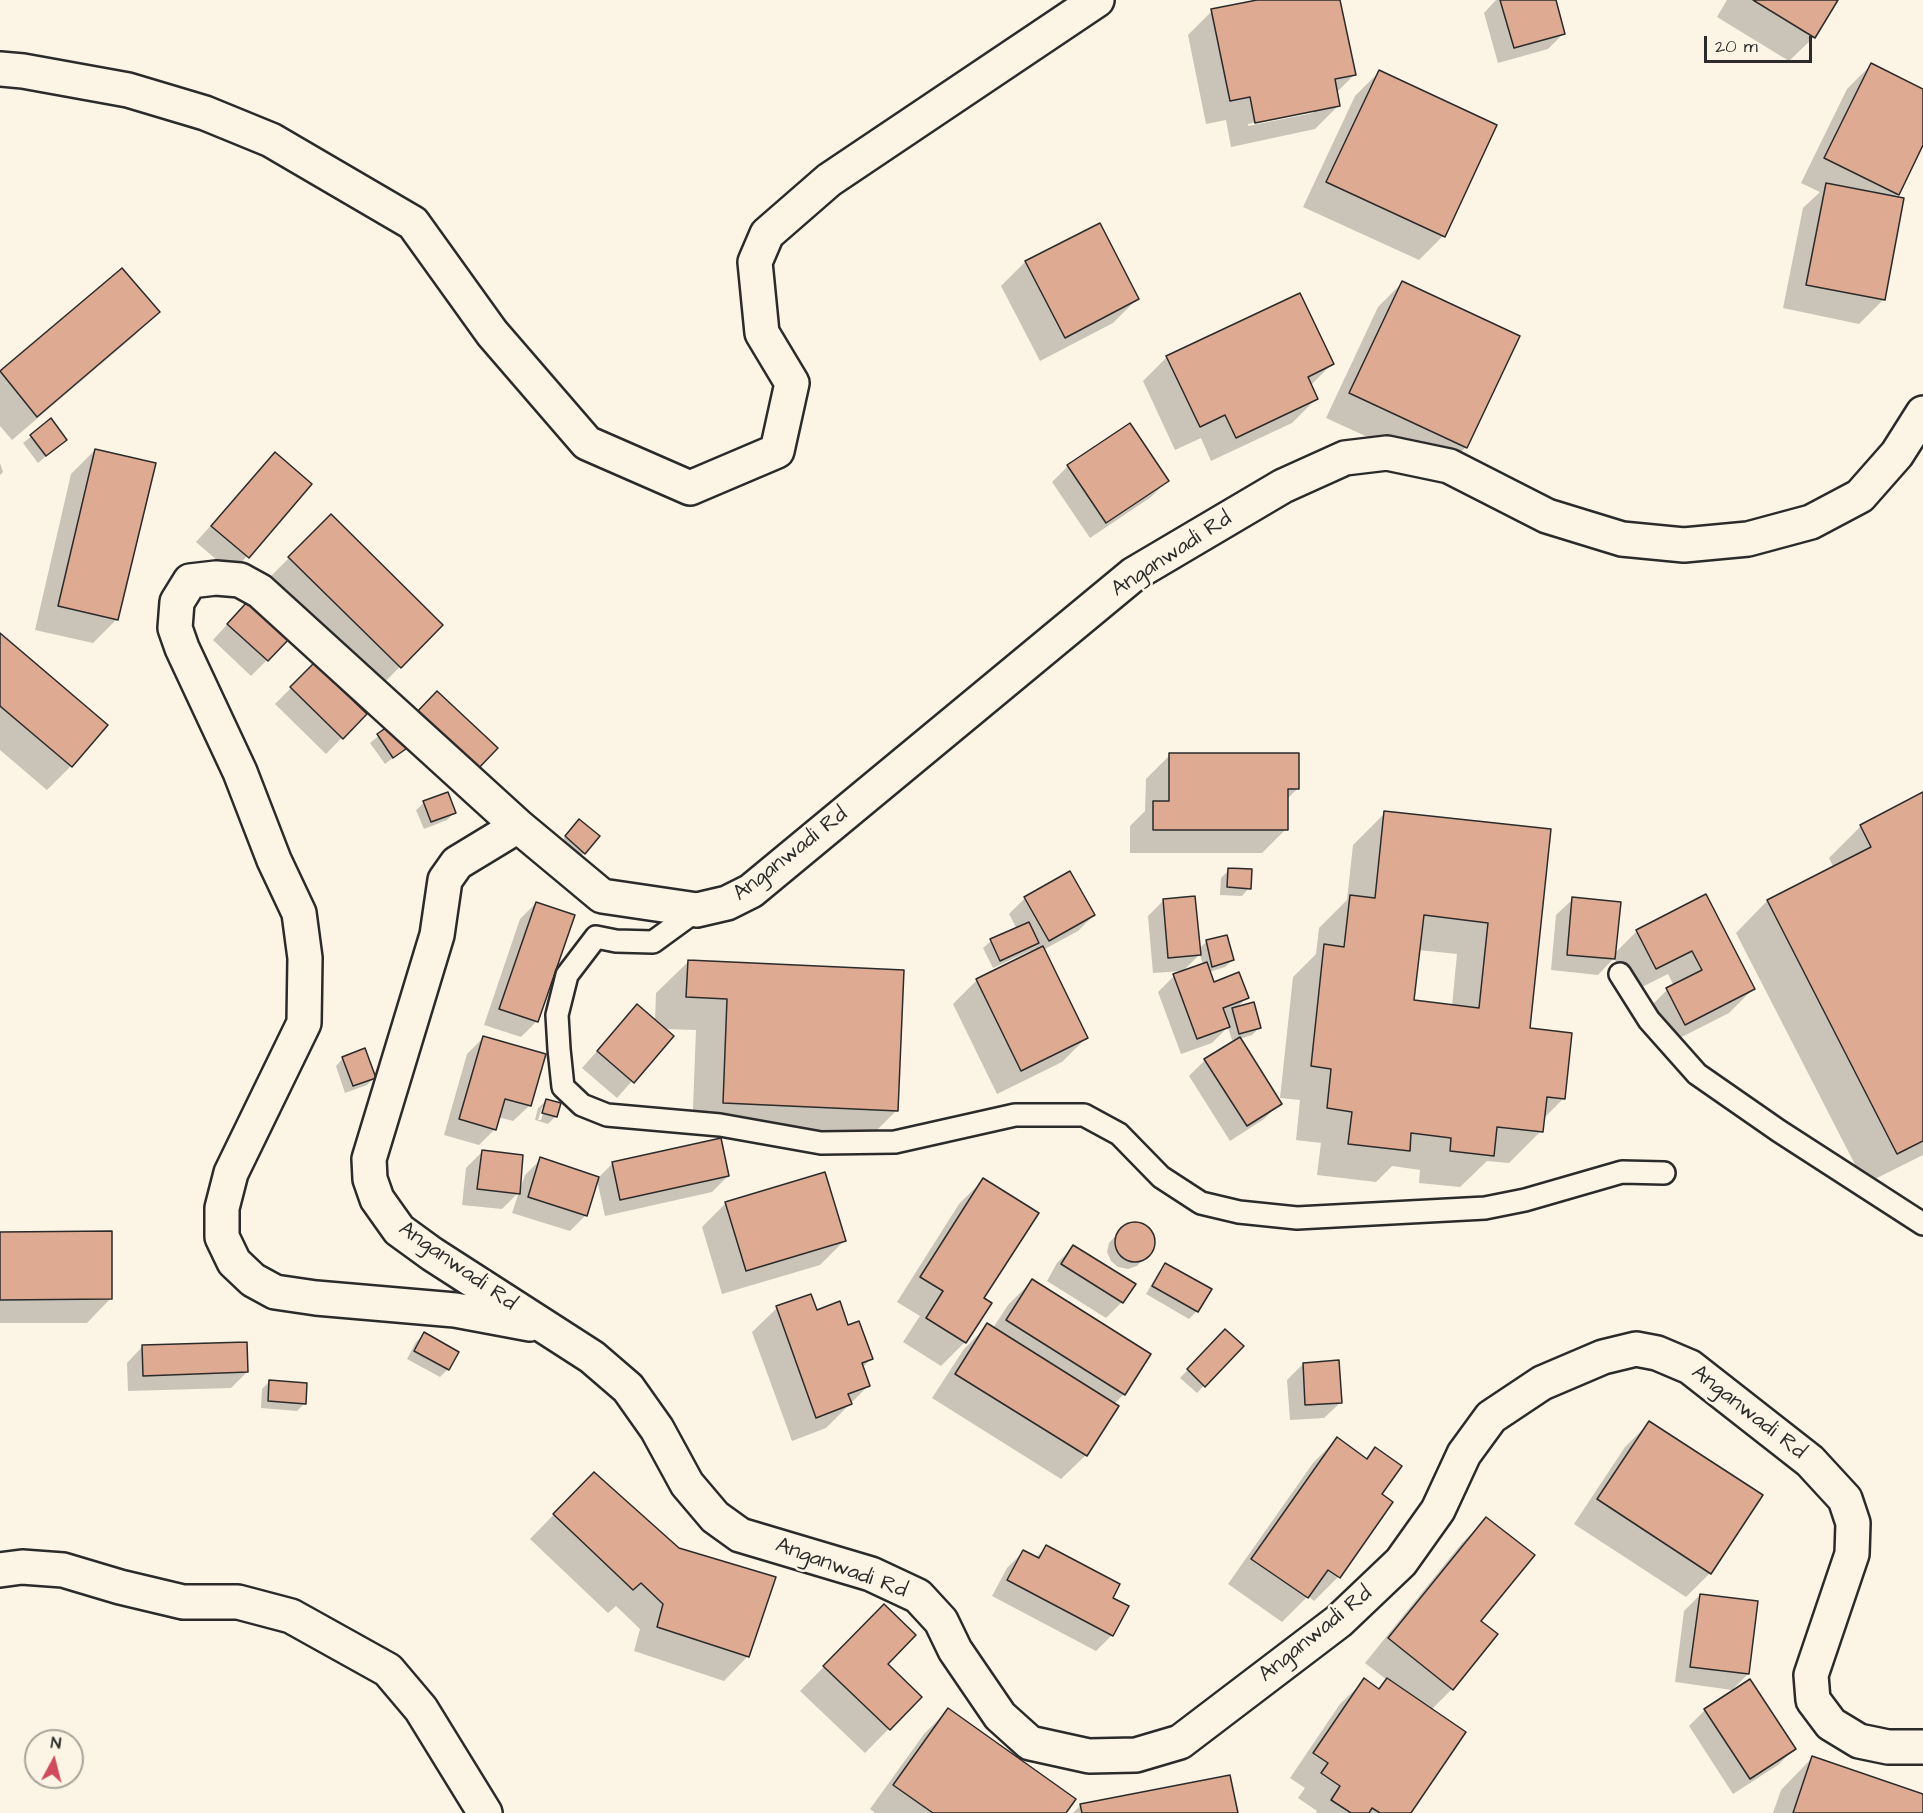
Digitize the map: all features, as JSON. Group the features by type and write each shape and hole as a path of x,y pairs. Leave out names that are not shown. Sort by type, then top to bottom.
{"street":[{"path":"0,69 23,70 128,90 205,113 271,140 413,223 492,333 587,443 690,488 777,451 792,383 762,333 755,262 767,234 829,180 982,75 1097,0"},
{"name":"Anganwadi Rd","path":"1923,413 1897,454 1860,496 1811,522 1748,539 1684,545 1622,539 1547,516 1449,466 1386,453 1345,458 1283,486 1134,574 751,891 727,903 697,910 602,896 518,826 457,864 445,880 437,935 369,1159 370,1179 377,1199 399,1230 432,1254 592,1357 628,1388 657,1429 687,1484 715,1517 740,1535 871,1574 918,1596 942,1621 955,1650 1000,1716 1030,1743 1089,1756 1136,1755 1180,1742 1339,1621 1401,1562 1438,1510 1464,1454 1491,1417 1542,1383 1603,1357 1636,1349 1657,1353 1690,1367 1810,1461 1845,1499 1853,1523 1852,1554 1811,1675 1813,1700 1831,1724 1859,1741 1888,1747 1923,1747"},
{"path":"518,826 260,591 240,580 216,578 190,581 177,602 175,628 182,648 240,772 274,860 299,913 305,958 304,1023 231,1173 222,1208 222,1237 230,1254 234,1262 254,1280 275,1292 316,1298 455,1310 544,1326"},
{"path":"0,1570 22,1567 63,1570 183,1602 238,1602 291,1616 388,1670 421,1709 485,1813"}],"lane":[{"path":"697,910 653,942 616,941 596,937 567,975 556,1014 563,1087 582,1105 607,1115 720,1125 821,1143 895,1142 1015,1115 1084,1116 1119,1134 1161,1178 1201,1203 1239,1212 1297,1218 1485,1208 1525,1200 1622,1173 1664,1173"},
{"path":"1620,974 1648,1020 1697,1074 1779,1131 1923,1224"}],"building":[{"path":"1257,0 1340,0 1356,75 1335,79 1340,106 1255,123 1250,97 1230,101 1211,9"},
{"path":"1500,0 1556,0 1565,34 1514,48"},
{"path":"1753,0 1838,0 1815,38"},
{"path":"1871,63 1923,89 1923,145 1899,195 1824,158"},
{"path":"1379,70 1497,125 1445,237 1326,182"},
{"path":"1826,183 1904,198 1885,300 1806,285"},
{"path":"1100,223 1139,299 1065,338 1025,261"},
{"path":"122,268 160,312 37,417 0,371"},
{"path":"1402,281 1520,336 1467,448 1349,393"},
{"path":"1300,293 1334,364 1308,377 1318,399 1236,438 1225,415 1200,427 1166,356"},
{"path":"51,418 67,440 46,456 30,435"},
{"path":"1130,423 1169,481 1106,523 1067,465"},
{"path":"95,449 156,463 118,620 58,606"},
{"path":"275,452 312,484 249,558 211,526"},
{"path":"331,514 443,625 401,668 288,557"},
{"path":"248,601 289,639 268,661 227,624"},
{"path":"0,633 108,725 72,767 0,706"},
{"path":"314,663 367,714 343,739 290,687"},
{"path":"437,691 498,748 475,772 414,715"},
{"path":"397,720 413,744 393,758 377,734"},
{"path":"1169,753 1299,753 1299,789 1288,789 1288,830 1153,830 1153,801 1169,801"},
{"path":"448,792 456,813 431,822 423,801"},
{"path":"1923,792 1923,1141 1897,1154 1767,900 1871,847 1860,825"},
{"path":"1384,811 1551,829 1530,1028 1572,1033 1565,1099 1547,1097 1543,1132 1497,1127 1494,1156 1450,1151 1451,1138 1411,1133 1410,1151 1348,1144 1352,1112 1327,1108 1331,1069 1311,1066 1324,944 1344,947 1350,895 1375,898","holes":["1424,915 1488,923 1479,1008 1414,1000"]},
{"path":"579,819 600,836 585,854 565,836"},
{"path":"1228,868 1252,869 1251,889 1227,887"},
{"path":"1070,871 1095,915 1049,941 1024,897"},
{"path":"1706,894 1755,989 1685,1025 1666,988 1702,970 1692,951 1656,969 1636,930"},
{"path":"1195,896 1201,955 1168,958 1163,899"},
{"path":"1572,897 1621,902 1615,959 1567,955"},
{"path":"536,902 575,915 538,1022 499,1009"},
{"path":"1029,922 1039,943 1000,961 990,939"},
{"path":"1227,935 1234,960 1212,967 1206,940"},
{"path":"1043,946 1088,1038 1021,1071 976,979"},
{"path":"688,960 904,970 898,1111 723,1103 727,999 686,997"},
{"path":"1207,962 1214,982 1239,972 1249,998 1223,1008 1230,1027 1197,1039 1173,974"},
{"path":"1254,1002 1261,1028 1239,1034 1232,1008"},
{"path":"637,1004 674,1036 634,1083 597,1051"},
{"path":"483,1036 546,1054 531,1106 505,1099 496,1130 459,1119"},
{"path":"1240,1037 1282,1104 1247,1126 1204,1059"},
{"path":"365,1048 376,1078 353,1086 342,1057"},
{"path":"546,1099 561,1103 557,1117 542,1113"},
{"path":"721,1138 729,1176 620,1200 612,1162"},
{"path":"482,1150 523,1155 520,1194 477,1189"},
{"path":"540,1157 599,1177 587,1216 528,1197"},
{"path":"825,1172 846,1241 746,1271 725,1202"},
{"path":"983,1178 1039,1213 984,1298 992,1303 966,1343 926,1318 943,1291 920,1277"},
{"path":"1135,1222 1149,1228 1155,1242 1149,1256 1135,1262 1121,1256 1115,1242 1121,1228"},
{"path":"112,1231 112,1299 0,1300 0,1232"},
{"path":"1073,1245 1136,1284 1123,1303 1061,1264"},
{"path":"1165,1263 1212,1289 1198,1312 1152,1286"},
{"path":"1032,1279 1151,1354 1125,1395 1006,1320"},
{"path":"811,1294 817,1310 840,1301 848,1325 859,1321 873,1359 862,1363 870,1386 848,1394 852,1404 816,1418 776,1306"},
{"path":"987,1323 1119,1406 1087,1456 955,1374"},
{"path":"1225,1329 1244,1346 1205,1387 1187,1369"},
{"path":"424,1332 459,1352 449,1370 414,1351"},
{"path":"247,1342 248,1372 143,1376 142,1345"},
{"path":"1339,1360 1342,1403 1305,1405 1303,1363"},
{"path":"269,1380 307,1383 306,1404 268,1401"},
{"path":"1649,1421 1763,1495 1711,1574 1597,1499"},
{"path":"1337,1437 1367,1459 1375,1447 1402,1466 1382,1494 1393,1502 1340,1578 1328,1570 1308,1598 1251,1559"},
{"path":"594,1472 679,1548 776,1577 749,1657 657,1627 663,1604 641,1583 633,1590 553,1514"},
{"path":"1486,1517 1535,1555 1481,1621 1498,1634 1453,1690 1388,1638"},
{"path":"1046,1545 1120,1584 1113,1598 1129,1606 1113,1636 1007,1580 1023,1550 1039,1558"},
{"path":"1700,1594 1758,1601 1749,1674 1690,1667"},
{"path":"884,1604 916,1635 888,1664 922,1697 890,1730 823,1666"},
{"path":"1364,1678 1379,1689 1387,1678 1466,1732 1411,1813 1380,1813 1372,1808 1369,1813 1351,1813 1331,1800 1340,1786 1321,1773 1328,1763 1313,1753"},
{"path":"1750,1679 1796,1749 1750,1779 1704,1709"},
{"path":"948,1708 1076,1799 1066,1813 933,1813 893,1785"},
{"path":"1812,1756 1923,1794 1923,1813 1793,1813"},
{"path":"1230,1775 1238,1813 1082,1813 1080,1804"}]}
